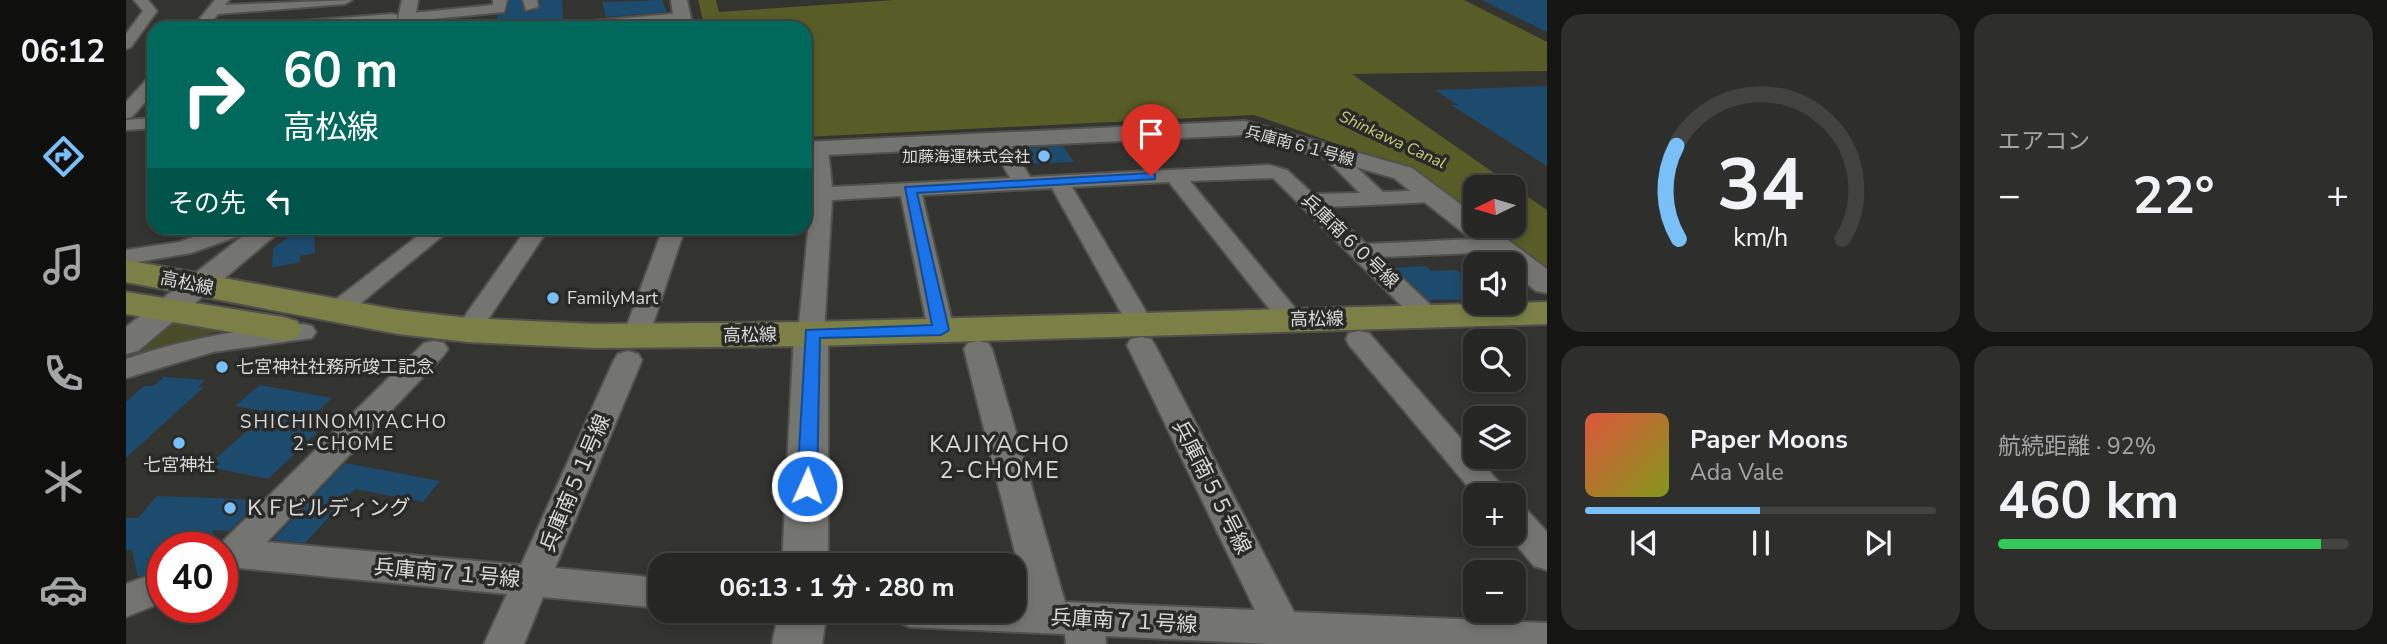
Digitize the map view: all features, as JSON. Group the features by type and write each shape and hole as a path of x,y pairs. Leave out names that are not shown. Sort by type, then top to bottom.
{"main road":[{"name":"高松線","path":"126,271 158,302 319,322 468,330 632,348"},
{"name":"高松線","path":"319,322 434,349 811,344 978,349 1291,319 1547,313"},
{"name":"高松線","path":"811,344 941,330 1359,339 1547,335"}],"street":[{"path":"205,21 218,5 266,6 345,0"},
{"path":"363,21 370,0"},
{"path":"298,21 306,2"},
{"path":"376,21 464,6 499,5"},
{"path":"126,16 146,6"},
{"path":"126,45 146,6"},
{"path":"255,21 266,6"},
{"path":"625,21 682,15"},
{"path":"126,45 145,44"},
{"path":"126,113 144,92"},
{"path":"126,124 147,123"},
{"name":"兵庫南６１号線","path":"812,149 1245,128 1403,173 1547,284"},
{"path":"998,140 1023,183"},
{"path":"805,553 811,344 812,149"},
{"path":"1331,154 1378,198"},
{"name":"兵庫南６０号線","path":"1174,175 1269,171 1280,174 1427,317"},
{"path":"813,195 1174,175 1291,319"},
{"name":"兵庫南５５号線","path":"1058,181 1141,335 1283,629"},
{"path":"910,190 941,330"},
{"path":"1309,201 1433,196"},
{"path":"126,257 183,248 219,235"},
{"path":"126,344 158,302 238,235"},
{"path":"158,302 259,235"},
{"path":"126,369 191,346 319,322 432,235"},
{"path":"468,330 533,235"},
{"name":"兵庫南５１号線","path":"504,644 632,348 672,235"},
{"path":"1360,251 1497,245"},
{"path":"1359,339 1484,483"},
{"path":"238,546 434,349"},
{"path":"978,349 1073,626"},
{"path":"1526,532 1547,556"},
{"name":"兵庫南７１号線","path":"238,557 648,592"},
{"path":"126,601 147,592"},
{"name":"兵庫南７１号線","path":"1026,622 1073,626 1283,629 1547,640"},
{"path":"797,644 801,623"}],"shaded area":[{"path":"165,321 223,330 126,360 126,351"}],"water":[{"name":"Shinkawa Canal","path":"698,0 716,0 719,12 895,0 1464,0 1547,42 1547,71 1352,74 1497,175 1463,175 1463,205 1420,173 1254,115 812,137 812,21 703,21"},
{"path":"1526,195 1547,210 1547,267 1507,238 1526,238"}],"building":[{"path":"509,0 521,0 527,13 540,8 540,0 562,0 563,19 496,21 497,15 506,14"},
{"path":"662,0 667,12 606,17 602,2"},
{"path":"1482,0 1547,0 1547,32"},
{"path":"1547,86 1547,166 1451,105 1458,105 1435,90"},
{"name":"加藤海運株式会社","path":"1063,146 1074,162 1025,164 1016,149"},
{"path":"292,235 314,235 315,253 300,256 300,262 272,268 273,248"},
{"path":"1426,266 1431,271 1456,270 1463,274 1463,299 1429,300 1395,268"},
{"path":"164,377 205,380 198,387 204,387 126,458 126,402 144,386 154,386"},
{"path":"260,385 332,398 308,421 325,425 268,479 214,468 220,463 213,461 268,412 235,406"},
{"path":"345,463 440,481 423,502 355,489 305,543 273,540"},
{"path":"157,496 261,500 229,531 147,532 147,574 138,577 132,550 126,550 126,518 138,518"}],"place":[{"name":"加藤海運株式会社","path":"1044,156"},
{"name":"FamilyMart","path":"553,298"},
{"name":"七宮神社社務所竣工記念","path":"222,367"},
{"name":"七宮神社","path":"179,443"},
{"name":"ＫＦビルディング","path":"230,508"}],"district":[{"name":"SHICHINOMIYACHO 2-CHOME","path":"344,432"},
{"name":"KAJIYACHO 2-CHOME","path":"1000,457"}],"route":[{"path":"807,486 811,334 941,330 910,190 1151,176"}]}
